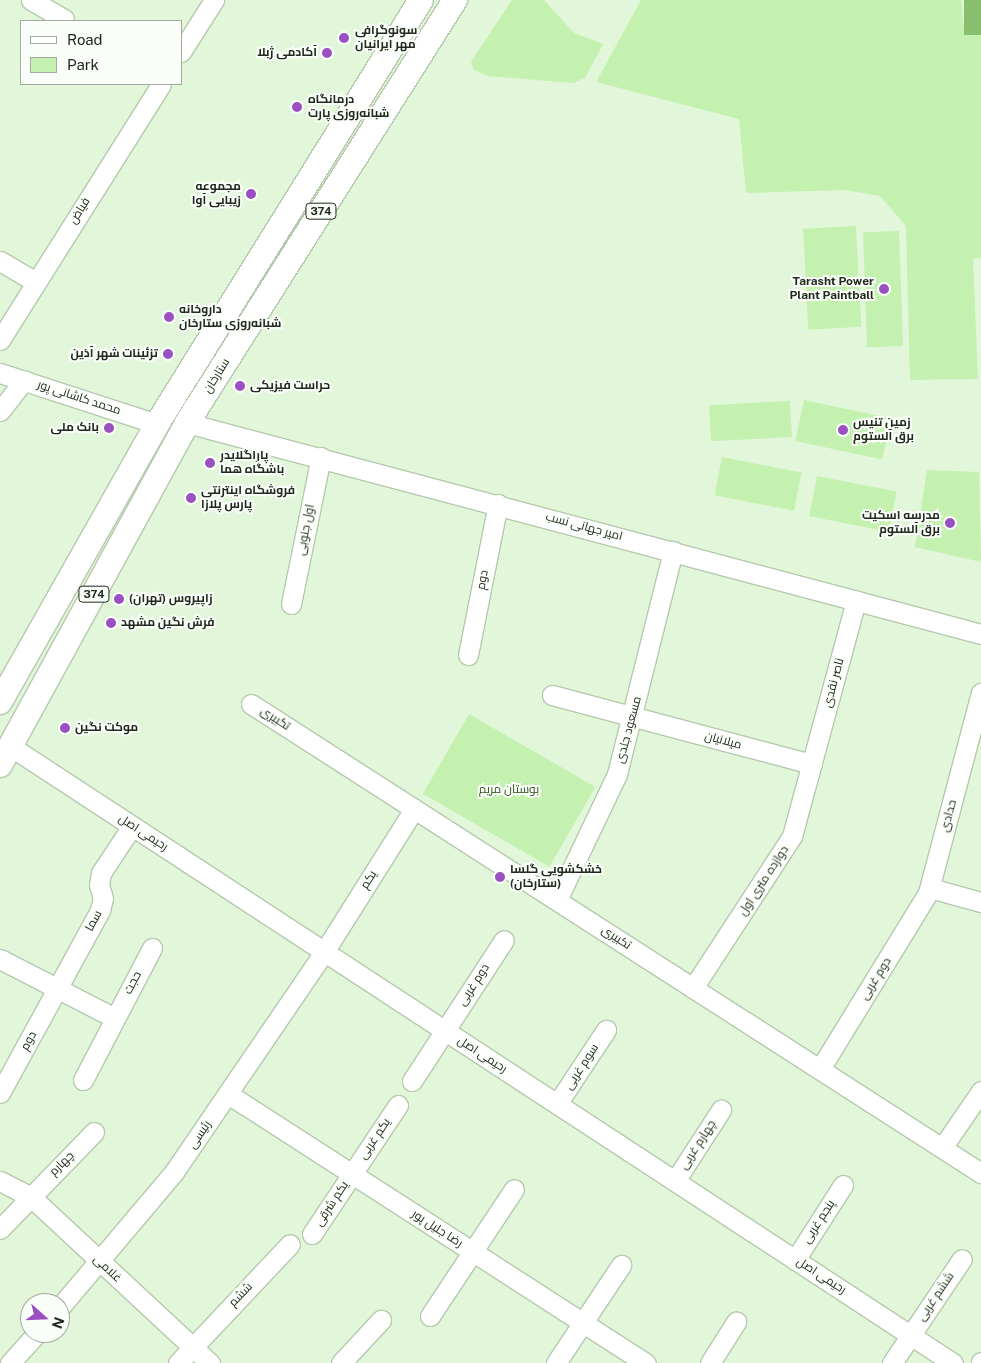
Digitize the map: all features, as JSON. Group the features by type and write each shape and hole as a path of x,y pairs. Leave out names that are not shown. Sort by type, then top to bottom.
{"main road":[{"name":"ستارخان","path":"0,702 157,424 421,0"},
{"name":"ستارخان","path":"5,756 187,423 455,0"}],"street":[{"path":"31,0 64,19"},
{"path":"182,50 214,0"},
{"name":"فیاض","path":"0,340 160,85"},
{"path":"0,261 36,282"},
{"name":"محمد کاشانی پور","path":"0,373 157,424"},
{"path":"0,411 24,380"},
{"name":"امیر جهانی نسب","path":"187,423 498,504 981,634"},
{"name":"اول جنوبی","path":"291,604 321,457"},
{"name":"دوم","path":"468,655 498,504"},
{"name":"مسعود جلدی","path":"557,900 609,797 633,717 673,551"},
{"name":"ناصر نقدی","path":"812,764 856,601"},
{"name":"حدادی","path":"930,888 981,693"},
{"name":"میلانیان","path":"552,695 812,764"},
{"name":"تکبیری","path":"251,704 981,1173"},
{"name":"رحیمی اصل","path":"5,756 132,826 953,1363"},
{"name":"دوازده متری اول","path":"693,988 786,847 812,764"},
{"name":"یکم","path":"324,952 414,809"},
{"name":"سما","path":"57,990 103,904 99,885 101,873 132,826"},
{"path":"930,888 981,902"},
{"name":"دوم غربی","path":"820,1069 917,914 930,888"},
{"name":"دوم غربی","path":"412,1081 504,940"},
{"name":"حجت","path":"82,1080 152,948"},
{"name":"رئیسی","path":"70,1296 166,1184 324,952"},
{"path":"0,959 57,990 115,1018"},
{"name":"دوم","path":"0,1093 57,990"},
{"name":"سوم غربی","path":"557,1104 606,1030"},
{"path":"942,1148 981,1091"},
{"name":"رضا جلیل پور","path":"228,1094 646,1363"},
{"name":"یکم غربی","path":"352,1174 398,1105"},
{"name":"چهارم غربی","path":"675,1181 721,1110"},
{"name":"چهارم","path":"0,1229 94,1132"},
{"name":"یکم شرقی","path":"312,1234 352,1174"},
{"name":"غلامی","path":"0,1181 30,1196 100,1263 210,1363"},
{"name":"پنجم غربی","path":"795,1260 843,1185"},
{"path":"430,1316 471,1250 514,1188"},
{"name":"ششم","path":"178,1363 290,1244"},
{"name":"ششم غربی","path":"892,1363 962,1259"},
{"path":"556,1363 621,1265"},
{"path":"341,1363 381,1320"},
{"path":"710,1363 736,1322"},
{"path":"10,1363 28,1343"}],"green space":[{"path":"512,0 544,0 574,33 603,44 585,78 573,83 488,76 474,70 471,62"},
{"path":"641,0 961,0 965,35 981,34 981,258 973,259 978,379 910,380 906,226 880,196 845,190 746,193 739,119 596,82"},
{"path":"856,226 861,327 808,330 803,229"},
{"name":"Tarasht Power Plant Paintball","path":"899,231 903,346 867,347 863,232"},
{"name":"زمین تنیس برق آلستوم","path":"804,400 891,419 882,460 795,441"},
{"path":"790,401 792,437 711,441 709,405"},
{"path":"722,457 802,472 794,511 715,495"},
{"name":"مدرسه اسکیت برق آلستوم","path":"927,470 979,472 981,562 915,547"},
{"path":"817,476 897,491 889,532 809,516"},
{"name":"بوستان مریم","path":"469,714 595,787 549,867 423,794"}],"shaded area":[{"path":"964,0 981,0 981,35 964,35"}],"place":[{"name":"سونوگرافی مهر ایرانیان","path":"344,38"},
{"name":"آکادمی ژبلا","path":"327,53"},
{"name":"درمانگاه شبانه‌روزی پارت","path":"297,107"},
{"name":"مجموعه زیبایی آوا","path":"251,194"},
{"name":"Tarasht Power Plant Paintball","path":"884,289"},
{"name":"داروخانه شبانه‌روزی ستارخان","path":"169,317"},
{"name":"تزئینات شهر آذین","path":"168,354"},
{"name":"حراست فیزیکی","path":"240,386"},
{"name":"بانک ملی","path":"109,428"},
{"name":"زمین تنیس برق آلستوم","path":"843,430"},
{"name":"پاراگلایدر باشگاه هما","path":"210,463"},
{"name":"فروشگاه اینترنتی پارس پلازا","path":"191,498"},
{"name":"مدرسه اسکیت برق آلستوم","path":"950,523"},
{"name":"زاپیروس (تهران)","path":"119,599"},
{"name":"فرش نگین مشهد","path":"111,623"},
{"name":"موکت نگین","path":"65,728"},
{"name":"خشکشویی گلسا (ستارخان)","path":"500,877"}]}
